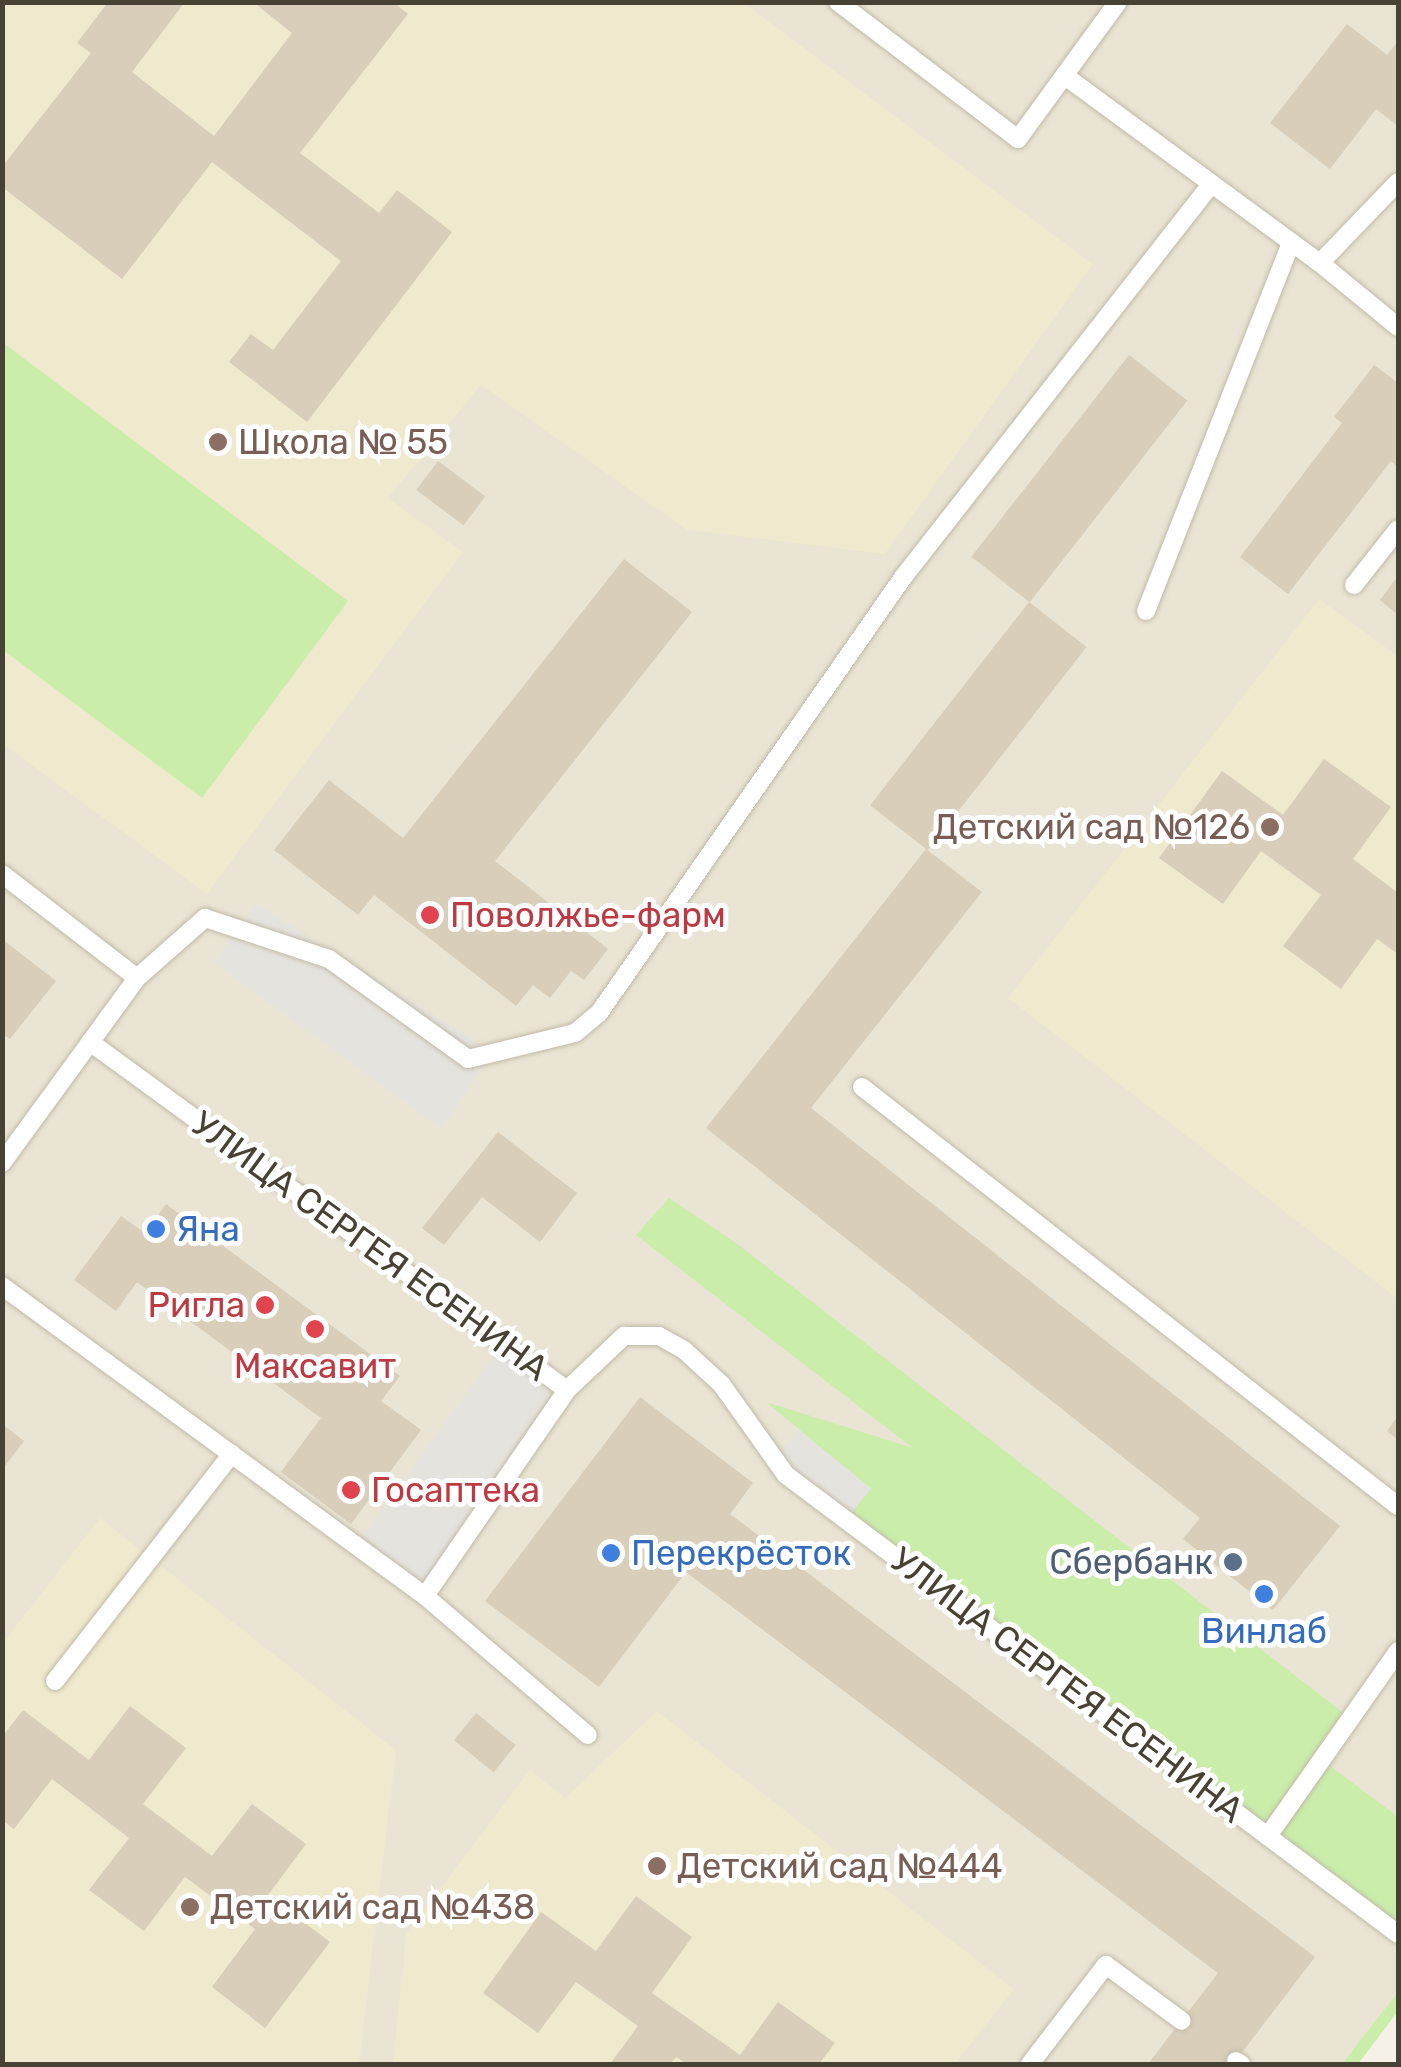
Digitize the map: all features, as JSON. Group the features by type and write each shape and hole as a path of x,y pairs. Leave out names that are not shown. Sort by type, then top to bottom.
{"lane":[{"path":"838,2 1018,140 1118,2"},
{"path":"1065,76 1209,186 1320,263 1398,327"},
{"path":"1320,263 1398,182"},
{"path":"2,1163 137,978 205,918 329,959 468,1059 575,1033 599,1013 904,576 1209,186"},
{"path":"1146,612 1291,243"},
{"path":"1354,585 1398,529"},
{"path":"2,874 137,978"},
{"name":"УЛИЦА СЕРГЕЯ ЕСЕНИНА","path":"90,1042 568,1390 624,1336 659,1336 684,1350 722,1385 786,1475 1398,1934"},
{"path":"862,1086 1398,1506"},
{"path":"2,1286 425,1596 588,1735"},
{"path":"425,1596 568,1390"},
{"path":"55,1681 232,1454"},
{"path":"1268,1836 1398,1651"},
{"path":"1030,2064 1106,1965 1182,2020"}],"shaded area":[{"path":"3,3 1398,3 1398,2011 1358,2064 3,2064"},
{"name":"Школа № 55","path":"9,3 744,3 1093,264 885,554 687,530 481,385 388,498 463,552 207,894 3,744 2,11"},
{"name":"Детский сад №126","path":"1319,599 1398,656 1398,1299 1008,998"},
{"path":"257,904 492,1052 441,1129 214,962"},
{"path":"503,1343 567,1389 420,1592 356,1545"},
{"path":"799,1430 871,1489 847,1518 775,1460"},
{"name":"Детский сад №438","path":"100,1518 396,1750 359,2064 3,2064 2,1644"},
{"name":"Детский сад №444","path":"657,1711 1014,1989 955,2064 393,2064 406,1934 530,1770 565,1798"}],"green space":[{"path":"3,343 348,601 202,798 3,650"},
{"path":"669,1198 736,1243 1351,1719 1322,1760 1398,1817 1398,1934 842,1517 871,1489 766,1402 913,1448 636,1235"},
{"path":"1398,1992 1398,2011 1358,2064 1342,2064"}],"building":[{"path":"108,2 185,2 132,72 214,136 292,33 253,2 393,2 408,14 300,153 379,213 397,190 452,232 307,422 229,362 251,334 273,350 341,261 212,162 122,279 2,187 2,167 91,53 77,43"},
{"path":"1347,24 1387,55 1398,41 1398,126 1376,109 1330,169 1270,123"},
{"path":"1129,355 1187,401 1030,602 971,557"},
{"path":"1374,365 1398,383 1398,467 1391,461 1288,594 1240,557 1342,423 1334,417"},
{"path":"438,461 485,497 463,525 416,490"},
{"path":"624,559 692,612 495,861 608,949 584,980 571,971 550,998 533,985 516,1006 374,895 358,915 274,850 329,780 403,838"},
{"path":"1398,576 1398,615 1380,600"},
{"path":"1029,602 1087,647 928,850 870,805"},
{"path":"1324,759 1391,807 1353,859 1398,893 1398,954 1377,939 1341,989 1283,946 1321,895 1261,851 1223,904 1159,858 1222,771 1283,815"},
{"path":"926,849 982,892 811,1108 1340,1526 1273,1610 1183,1539 1200,1518 706,1128"},
{"path":"2,939 56,981 10,1039 2,1034"},
{"path":"498,1132 577,1193 540,1242 482,1197 444,1245 422,1228"},
{"path":"166,1204 400,1376 381,1401 421,1430 351,1524 281,1472 321,1418 137,1282 116,1311 74,1280 121,1216 145,1233"},
{"path":"640,1397 753,1483 730,1514 1315,1957 1233,2064 1148,2064 1218,1973 686,1572 599,1687 485,1601"},
{"path":"1398,1416 1398,1440 1387,1431"},
{"path":"2,1424 24,1441 2,1470"},
{"path":"130,1706 186,1748 143,1804 212,1856 252,1804 306,1844 268,1895 330,1942 265,2028 212,1987 255,1929 185,1877 144,1931 89,1890 129,1838 52,1779 14,1829 2,1820 2,1737 23,1710 89,1760"},
{"path":"476,1713 516,1745 494,1772 454,1740"},
{"path":"636,1896 692,1937 652,1993 740,2055 778,2002 835,2043 819,2064 687,2064 676,2057 670,2064 610,2064 638,2026 576,1982 538,2033 483,1993 541,1912 596,1951"}],"place":[{"name":"Школа № 55","path":"218,442"},
{"name":"Детский сад №126","path":"1270,827"},
{"name":"Поволжье-фарм","path":"430,915"},
{"name":"Яна","path":"156,1229"},
{"name":"Ригла","path":"265,1305"},
{"name":"Максавит","path":"315,1329"},
{"name":"Госаптека","path":"351,1490"},
{"name":"Перекрёсток","path":"611,1553"},
{"name":"Сбербанк","path":"1233,1562"},
{"name":"Винлаб","path":"1264,1594"},
{"name":"Детский сад №444","path":"657,1866"},
{"name":"Детский сад №438","path":"190,1907"}]}
